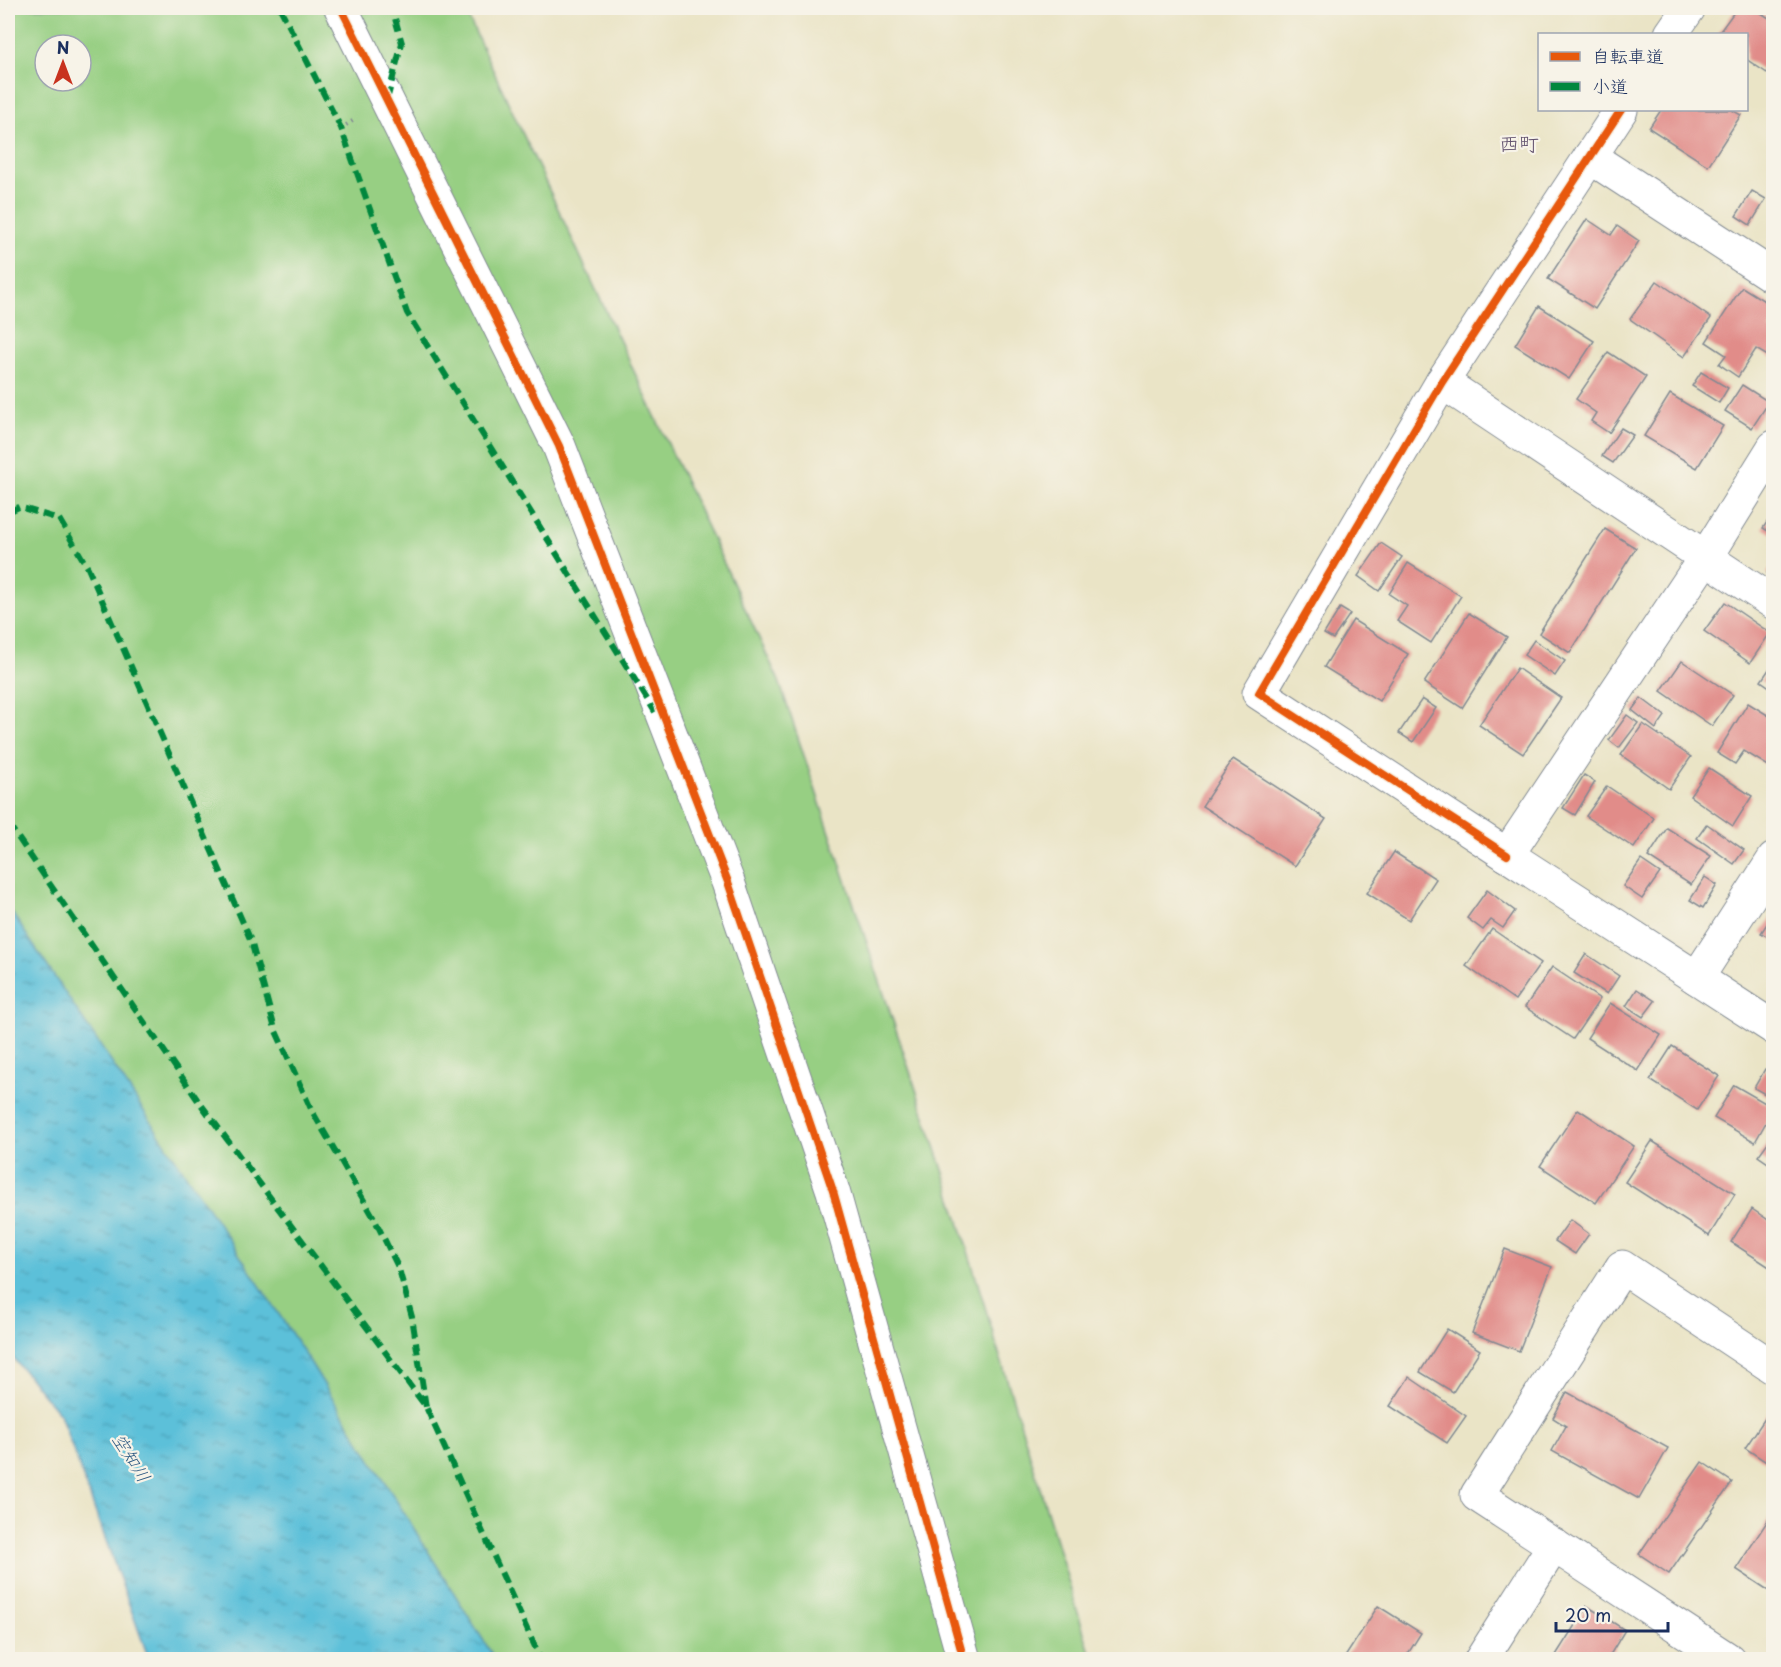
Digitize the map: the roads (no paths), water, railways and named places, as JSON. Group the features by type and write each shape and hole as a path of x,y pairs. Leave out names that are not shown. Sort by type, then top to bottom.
{"street":[{"path":"341,8 559,446 728,882 834,1191 964,1659"},
{"path":"1672,33 1689,8"},
{"path":"1620,111 1442,382 1258,693 1773,1028"},
{"path":"1590,157 1773,277"},
{"path":"1442,382 1773,603"},
{"path":"1507,855 1705,558 1773,447"},
{"path":"1697,978 1773,859"},
{"path":"1729,1659 1478,1495 1623,1267 1773,1368"},
{"path":"1481,1659 1554,1545"}],"water":[{"name":"空知川","path":"8,907 302,1349 495,1659 149,1659 60,1414 8,1352"}],"district":[{"name":"西町","path":"1519,144"}]}
